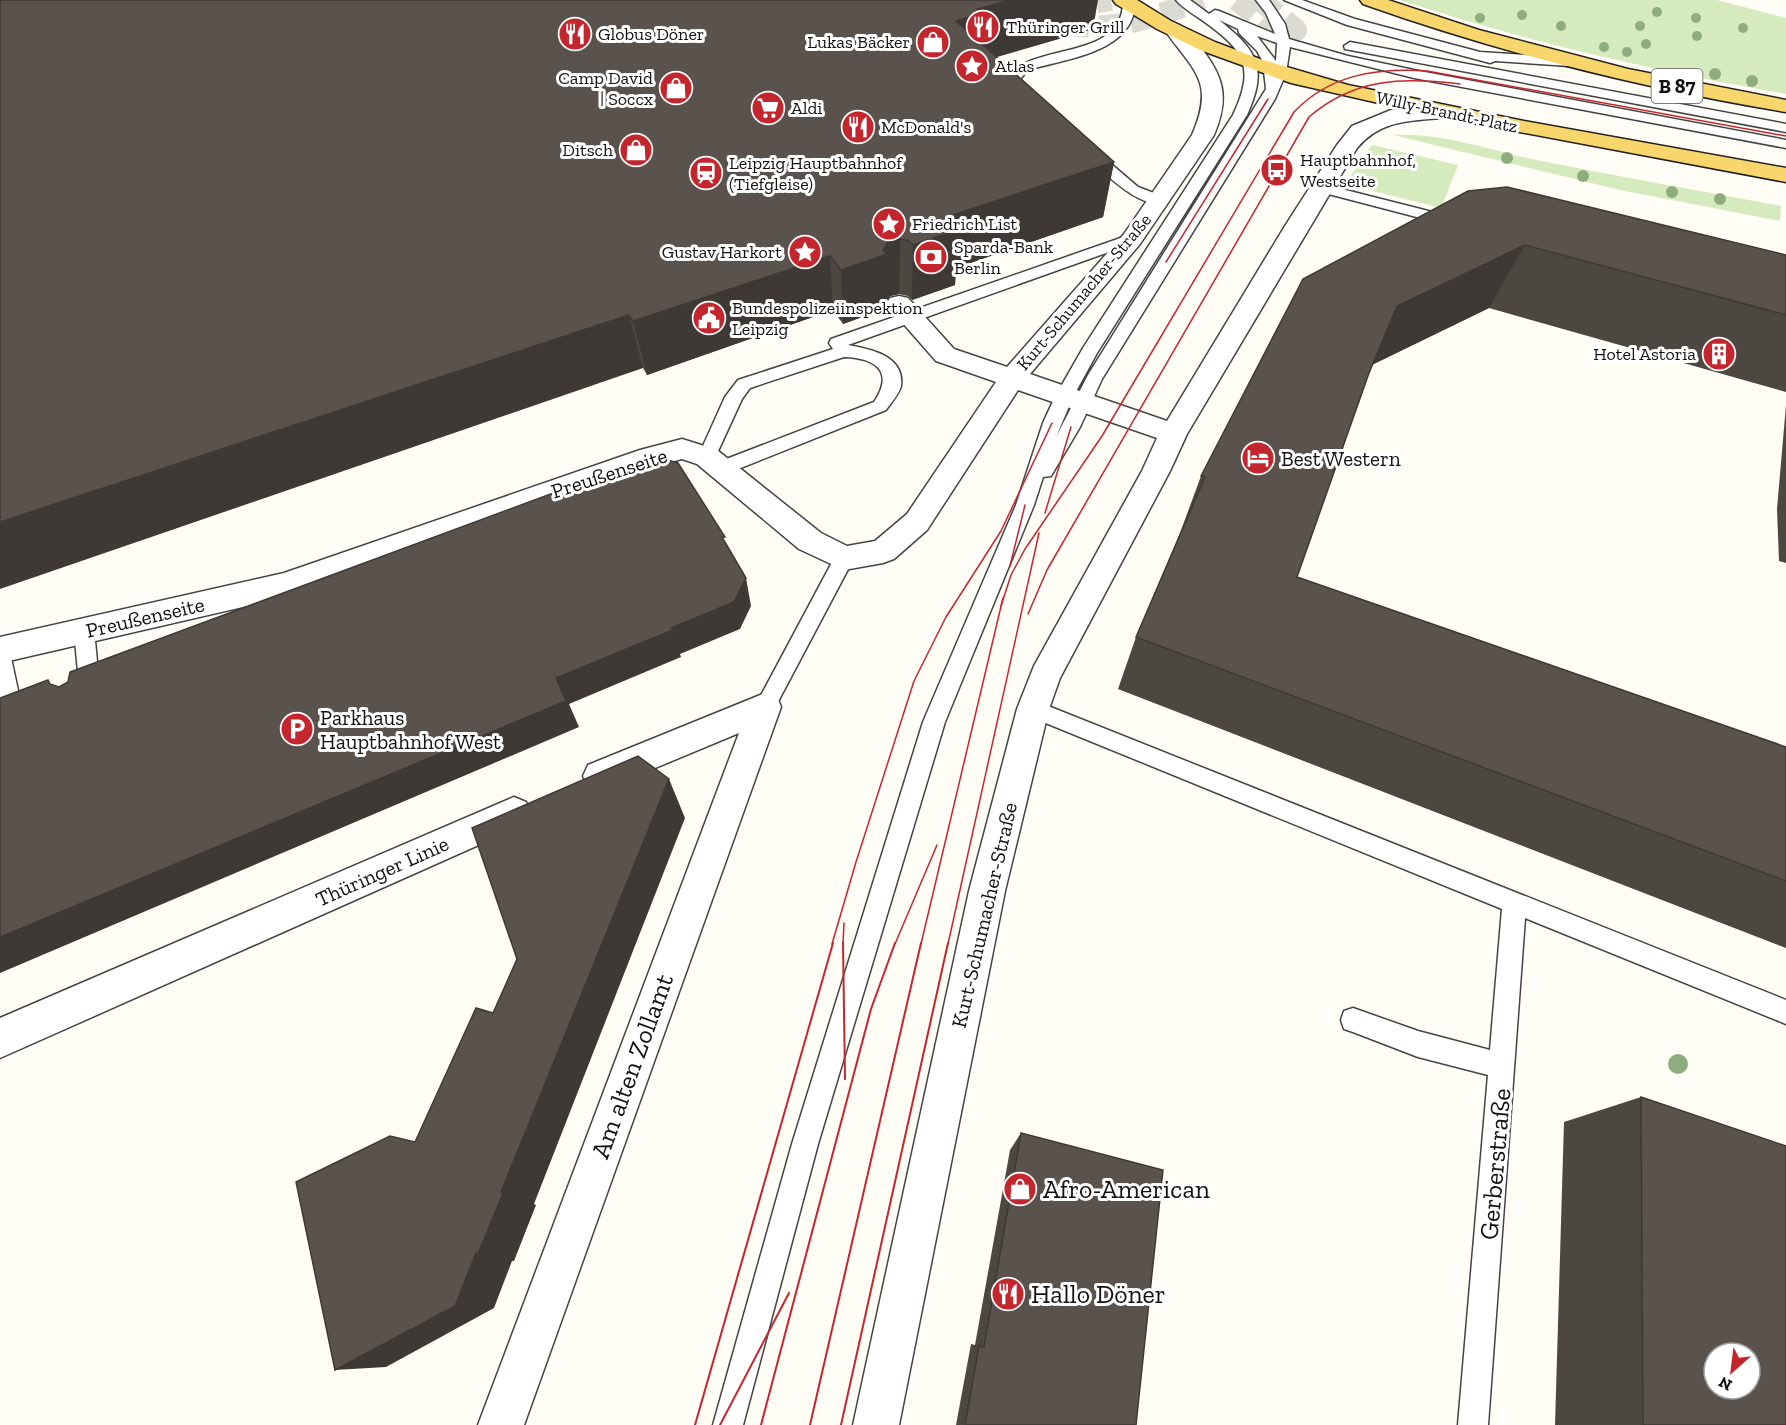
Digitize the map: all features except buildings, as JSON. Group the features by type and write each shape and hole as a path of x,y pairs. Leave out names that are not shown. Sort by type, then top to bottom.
{"main road":[{"name":"B 87","path":"1370,0 1490,40 1569,62 1677,86 1786,106"},
{"name":"Willy-Brandt-Platz","path":"1126,2 1174,29 1251,63 1328,86 1443,112 1786,175"}],"street":[{"name":"Kurt-Schumacher-Straße","path":"1173,433 1012,378 1132,239 1203,135 1213,116 1215,104 1208,75 1189,46 1174,29"},
{"name":"Kurt-Schumacher-Straße","path":"876,1425 987,891 1033,709 1045,676 1156,471 1173,433 1348,145 1360,131 1391,116 1443,112"},
{"path":"844,558 883,551 917,522 1012,378 945,355 906,311"},
{"name":"Preußenseite","path":"0,651 286,585 650,457 682,449 715,462 810,541 844,558"},
{"path":"576,787 765,707"},
{"name":"Am alten Zollamt","path":"501,1425 765,707"},
{"name":"Thüringer Linie","path":"0,1038 543,801"}],"lane":[{"path":"728,1425 806,1144 934,722 1024,505 1071,427 1073,400 1089,352 1244,108 1252,88 1254,74 1251,63 1235,40 1182,0"},
{"path":"1188,0 1237,24 1282,41 1341,58 1470,85 1786,144"},
{"path":"1203,0 1237,24 1261,47 1277,71"},
{"path":"1211,0 1277,23 1373,62 1470,85"},
{"path":"1247,0 1277,23"},
{"path":"1073,400 1106,358 1267,102 1284,55 1277,23 1262,0"},
{"path":"1290,0 1351,22 1476,56 1659,101 1786,128"},
{"path":"1031,103 1014,88 1014,77 1023,68 1103,42 1119,32 1126,23 1126,2"},
{"path":"1306,36 1786,128"},
{"path":"1476,56 1569,62"},
{"path":"1082,146 1133,190 1159,200"},
{"path":"1322,188 1463,224"},
{"path":"843,351 837,343 906,311 1132,239"},
{"path":"843,351 861,352 879,358 892,375 892,388 880,406 715,462 734,397 744,384 843,351"},
{"path":"765,707 844,558"},
{"path":"84,630 86,669 92,702"},
{"path":"0,651 15,731"},
{"path":"1033,709 1786,1012"},
{"name":"Gerberstraße","path":"1473,1425 1514,903"},
{"path":"1353,1020 1418,1044 1503,1066"}],"green space":[{"path":"1400,0 1717,0 1786,18 1786,94 1688,76 1592,54 1495,29"},
{"path":"1393,135 1449,139 1541,161 1781,206 1780,221 1620,190"},
{"path":"1372,145 1458,165 1441,208 1345,184"}],"tunnel":[{"path":"1008,0 1059,22 1096,27 1132,22 1203,0"},
{"path":"1065,0 1088,4 1111,0"},
{"path":"1237,0 1278,33 1296,30 1260,0"}],"tram line":[{"path":"1001,605 1011,575 1025,549 1102,436 1294,112 1323,89 1355,76 1372,73 1427,71 1786,136"},
{"path":"1028,614 1047,570 1309,117 1344,94 1380,83 1419,81 1460,84"},
{"path":"1166,262 1268,99"},
{"path":"832,944 914,681 946,617 1001,531 1052,423"},
{"path":"1045,513 1071,427"},
{"path":"1010,566 1025,505"},
{"path":"948,944 1039,533"},
{"path":"1001,605 1003,598"},
{"path":"921,944 1001,605"},
{"path":"895,944 937,845"},
{"path":"843,944 844,923"},
{"path":"695,1425 833,943"},
{"path":"761,1425 871,1009 895,943"},
{"path":"810,1425 921,943"},
{"path":"841,1425 948,943"},
{"path":"843,944 845,1079"},
{"path":"720,1425 789,1293"}],"place":[{"name":"Thüringer Grill","path":"983,27"},
{"name":"Globus Döner","path":"575,34"},
{"name":"Lukas Bäcker","path":"933,42"},
{"name":"Atlas","path":"972,66"},
{"name":"Camp David | Soccx","path":"676,88"},
{"name":"Aldi","path":"768,108"},
{"name":"McDonald's","path":"858,127"},
{"name":"Ditsch","path":"636,150"},
{"name":"Hauptbahnhof, Westseite","path":"1277,170"},
{"name":"Leipzig Hauptbahnhof (Tiefgleise)","path":"706,173"},
{"name":"Friedrich List","path":"889,224"},
{"name":"Gustav Harkort","path":"805,252"},
{"name":"Sparda-Bank Berlin","path":"931,257"},
{"name":"Bundespolizeiinspektion Leipzig","path":"709,318"},
{"name":"Hotel Astoria","path":"1719,354"},
{"name":"Best Western","path":"1258,458"},
{"name":"Parkhaus Hauptbahnhof West","path":"297,729"},
{"name":"Afro-American","path":"1020,1189"},
{"name":"Hallo Döner","path":"1008,1294"}]}
